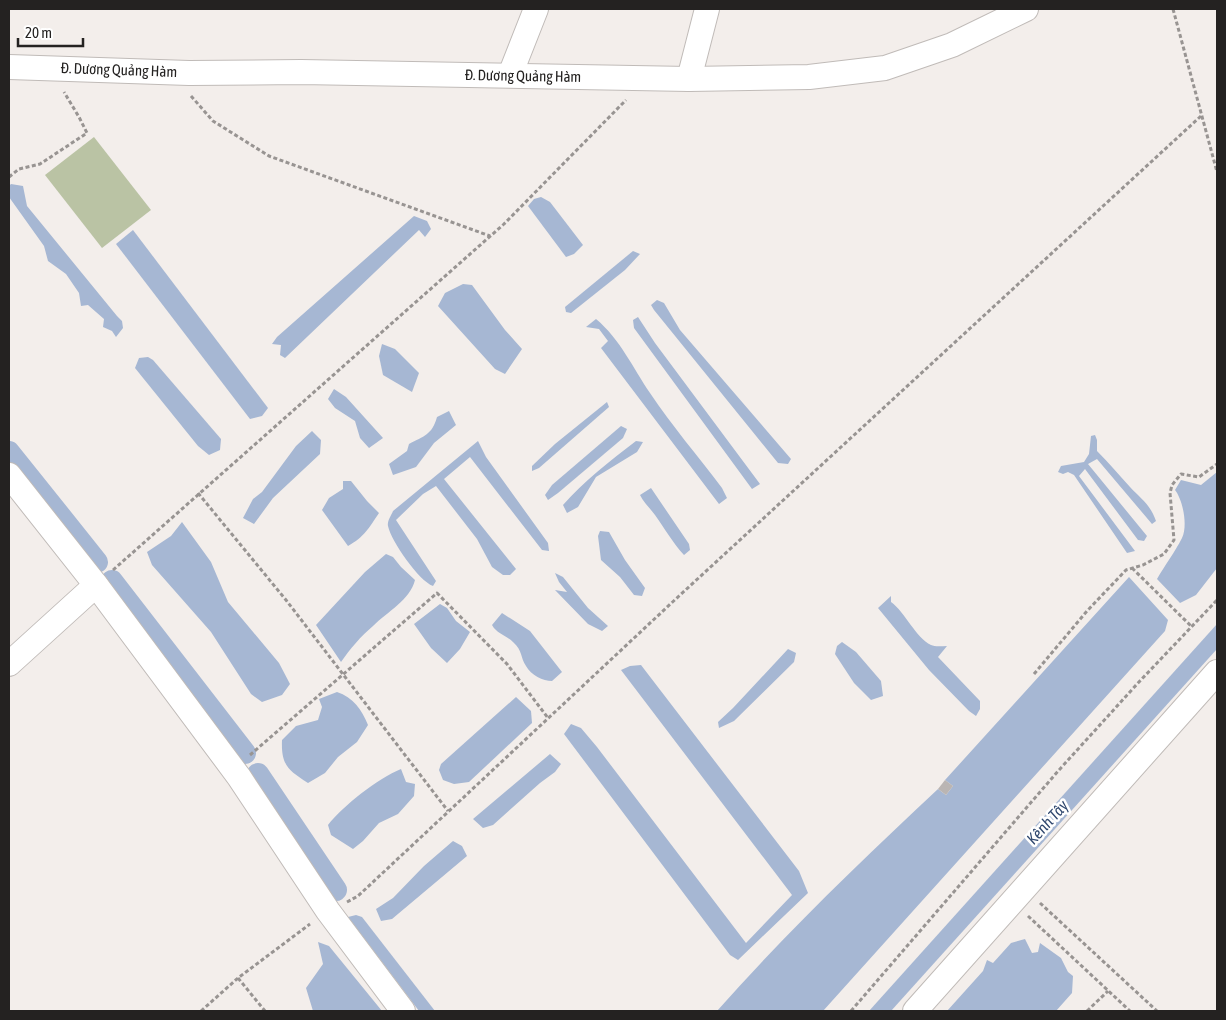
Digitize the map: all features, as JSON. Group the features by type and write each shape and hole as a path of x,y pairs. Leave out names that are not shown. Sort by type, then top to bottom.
{"street":[{"path":"510,76 536,9"},
{"path":"689,79 707,9"},
{"name":"Đ. Dương Quảng Hàm","path":"9,67 171,72 301,72 689,79 809,77 885,68 952,45 1026,9"},
{"path":"9,475 96,585 239,777 328,911 403,1011"},
{"path":"9,664 96,585"},
{"path":"916,1011 1217,672"}],"path":[{"path":"1173,9 1217,172"},
{"path":"9,177 19,168 40,164 87,133 49,68"},
{"path":"171,72 213,121 269,156 490,236"},
{"path":"96,585 504,224 648,78"},
{"path":"201,1011 238,978 328,911 358,896 548,718 1201,116"},
{"path":"1034,674 1087,611 1126,570 1143,565 1164,554 1174,540 1170,506 1172,484 1181,474 1199,477 1217,464"},
{"path":"198,493 286,600 448,811"},
{"path":"1132,568 1192,626"},
{"path":"239,777 250,766 248,757 437,593 507,664 548,718"},
{"path":"851,1011 1138,682 1217,600"},
{"path":"1019,895 1108,991 1130,1011"},
{"path":"1019,895 1157,1011"},
{"path":"238,978 265,1011"},
{"path":"1088,1011 1108,991"}],"green space":[{"path":"94,137 151,210 102,248 45,175"}],"water":[{"path":"11,184 23,186 27,206 122,321 123,328 116,337 112,331 103,327 104,319 88,305 81,306 79,293 66,274 48,261 44,246 9,197 9,186"},
{"path":"541,197 550,202 583,245 574,254 566,257 528,206 534,199"},
{"path":"414,216 427,221 431,229 425,237 419,230 285,358 280,355 281,345 272,344 277,337"},
{"path":"133,230 268,408 262,416 250,419 116,244"},
{"path":"633,251 640,254 625,270 571,313 566,312 565,307"},
{"path":"463,284 472,285 505,330 522,349 505,374 495,369 438,306 445,293"},
{"path":"657,300 664,303 680,330 791,459 788,464 778,463 654,310 651,305"},
{"path":"638,317 655,343 760,484 752,489 634,328 633,320"},
{"path":"596,319 612,335 658,405 722,488 727,498 719,504 601,348 608,341 599,329 586,327"},
{"path":"382,344 395,349 419,373 412,392 383,375 379,356"},
{"path":"148,357 153,360 221,439 220,450 209,455 198,446 135,368 139,358"},
{"path":"334,389 346,397 383,438 369,448 360,438 355,421 335,408 328,399"},
{"path":"607,402 609,407 539,468 532,471 532,466 555,444"},
{"path":"449,411 456,425 434,443 416,467 393,475 389,464 407,451 409,444 430,431 437,417"},
{"path":"621,426 627,429 623,438 548,500 545,495 552,485"},
{"path":"312,431 321,440 320,454 273,498 254,524 243,518 253,499 262,492 296,446"},
{"path":"1095,435 1097,451 1145,502 1156,521 1152,524 1097,459 1088,464 1147,536 1144,541 1138,540 1085,469 1079,476 1135,551 1127,553 1074,475 1068,472 1063,474 1058,472 1061,466 1084,462 1089,454 1091,436"},
{"path":"478,441 486,457 548,543 549,551 542,550 470,457 444,479 516,569 510,575 503,575 492,567 477,539 436,486 423,494 396,520 436,581 433,586 427,583 413,569 394,541 388,526 389,520 393,511"},
{"path":"636,441 643,442 637,452 596,477 578,507 567,513 563,505 571,496"},
{"path":"1217,472 1217,568 1196,595 1180,603 1157,579 1184,533 1184,513 1175,490 1181,480 1201,485"},
{"path":"343,481 351,481 379,513 362,536 348,546 322,510 329,498 343,489"},
{"path":"651,488 689,544 690,550 684,555 640,495"},
{"path":"182,522 211,562 228,602 279,663 290,684 282,695 262,702 251,694 211,632 152,565 147,552 171,536"},
{"path":"600,531 609,532 625,560 645,588 642,596 634,595 620,577 601,560 598,536"},
{"path":"386,554 393,557 415,580 403,600 360,638 341,662 316,625 365,572"},
{"path":"555,573 563,577 588,608 608,626 602,631 588,624 555,590 567,592"},
{"path":"1129,577 1168,620 1165,631 823,1011 717,1011 797,925 938,789 946,795 953,786 945,780"},
{"path":"891,596 891,602 920,637 933,646 947,646 938,657 980,701 980,709 976,716 929,670 878,608"},
{"path":"440,604 447,608 456,621 470,632 460,649 447,663 431,648 414,624"},
{"path":"502,613 530,631 562,672 552,681 541,679 534,675 524,663 516,645 494,628 492,625"},
{"name":"Kênh Tây","path":"1217,624 1217,649 891,1011 869,1011"},
{"path":"842,642 856,652 881,681 883,696 871,700 854,683 835,654 837,646"},
{"path":"788,649 796,653 794,662 734,721 719,728 718,722"},
{"path":"641,665 799,871 808,893 738,960 730,955 564,734 571,724 581,728 746,943 792,895 621,670 630,666"},
{"path":"337,692 348,697 356,705 368,725 357,742 338,757 325,773 308,783 287,766 283,755 282,740 296,726 318,720 322,707 319,699"},
{"path":"516,697 531,711 532,723 469,782 454,784 443,780 439,770 441,764"},
{"path":"550,754 561,764 555,772 493,825 483,828 473,819"},
{"path":"401,769 406,782 415,784 414,796 398,814 379,823 353,849 331,835 328,825 342,809 382,779"},
{"path":"453,841 462,846 467,856 392,919 381,921 376,909 393,898 424,866"},
{"path":"356,915 362,917 435,1011 419,1011 348,917"},
{"path":"1025,939 1032,953 1038,952 1040,943 1061,958 1068,972 1073,976 1072,993 1056,1011 947,1011 983,971 987,960 993,963 1011,943"},
{"path":"318,942 329,946 382,1011 313,1011 306,988 323,964"}],"building":[{"path":"945,780 953,786 946,795 938,789"}],"waterway":[{"path":"9,452 97,562"},
{"path":"112,581 245,753"},
{"path":"258,774 336,890"}]}
